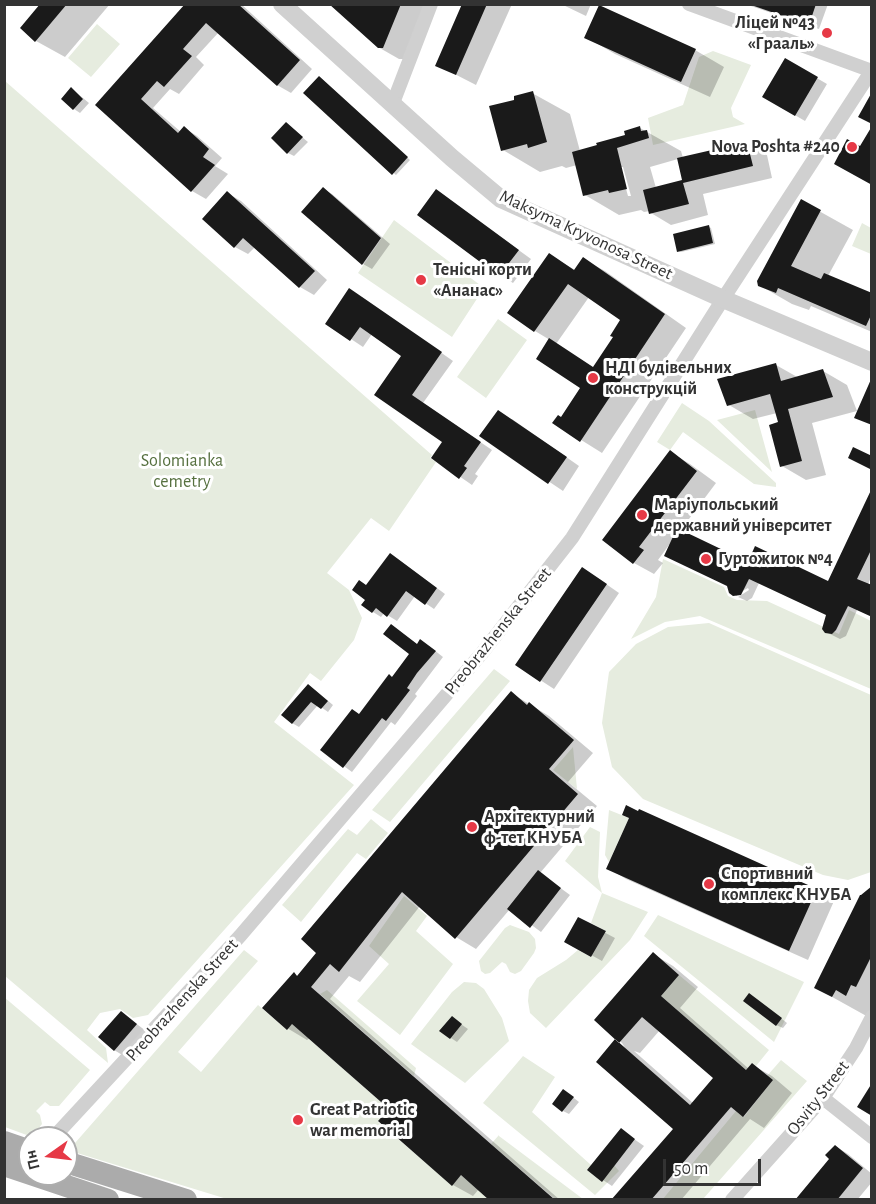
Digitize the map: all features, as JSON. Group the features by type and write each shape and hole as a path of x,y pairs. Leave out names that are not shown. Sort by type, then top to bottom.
{"main road":[{"path":"78,1167 131,1191 186,1200"},
{"path":"65,1186 108,1200"}],"street":[{"name":"Maksyma Kryvonosa Street","path":"282,4 393,102 452,158 501,199 723,299 872,362"},
{"path":"393,102 431,4"},
{"path":"688,4 871,70"},
{"name":"Preobrazhenska Street","path":"64,1126 240,936 489,644 572,538 871,70"},
{"name":"Osvity Street","path":"732,1200 823,1098 856,1048 872,1017"},
{"path":"823,1098 872,1137"}],"green space":[{"path":"97,24 120,44 91,77 68,58"},
{"path":"713,51 751,65 731,108 733,117 745,124 653,145 648,118 683,105 699,57"},
{"name":"Solomianka cemetry","path":"5,81 432,455 430,458 436,462 389,531 371,518 327,573 349,590 362,618 354,640 321,681 310,673 274,722 354,785 148,1015 133,1018 120,1009 100,1013 87,1030 106,1048 108,1063 5,976"},
{"name":"Тенісні корти «Ананас»","path":"394,220 484,288 452,337 358,273"},
{"path":"862,223 871,228 871,254 852,246"},
{"path":"498,319 527,340 486,398 457,377"},
{"path":"682,403 709,421 776,483 776,487 754,484 683,432 670,450 657,442"},
{"path":"755,410 772,472 717,420"},
{"path":"663,559 724,587 728,596 737,600 767,601 839,634 849,610 871,621 871,689 700,616 665,622 631,639 656,597"},
{"path":"709,623 871,695 871,872 848,880 823,875 643,799 612,767 602,723 609,672 636,644 668,627"},
{"path":"494,669 510,681 390,822 372,810"},
{"path":"573,747 577,789 553,770"},
{"path":"609,810 629,818 609,862 605,855"},
{"path":"371,819 388,833 366,859 357,853 301,922 282,905 348,829 357,835"},
{"path":"590,827 600,832 598,877 602,893 565,861"},
{"path":"602,893 648,912 630,940 546,1028 530,1013 529,990 537,978 578,950 591,957 606,931 591,923"},
{"path":"404,896 427,916 416,931 453,964 400,1035 357,1001 389,964 369,946"},
{"path":"658,915 804,982 774,1042 644,936"},
{"path":"510,925 529,932 535,939 534,953 521,971 515,974 510,972 506,964 502,962 490,973 485,974 481,971 479,961 505,928"},
{"path":"244,950 258,961 178,1052 201,1072 258,1005 286,1029 292,1024 389,1109 378,1122 452,1185 461,1175 489,1199 227,1199 78,1153 78,1140"},
{"path":"679,975 769,1050 756,1066 752,1063 746,1070 661,996"},
{"path":"464,982 476,983 484,989 502,1018 509,1041 465,1083 411,1044 452,992"},
{"path":"327,990 416,1068 414,1076 320,994"},
{"path":"4,997 90,1070 59,1106 50,1106 45,1102 36,1111 40,1115 40,1126 18,1126 18,1132 5,1127"},
{"path":"523,1056 555,1077 532,1112 591,1165 614,1165 619,1171 595,1195 483,1103"},
{"path":"781,1060 807,1081 703,1199 662,1200 736,1111 744,1117 772,1081 767,1076"},
{"path":"499,1135 583,1199 555,1199 491,1144"}],"building":[{"path":"40,4 67,4 35,42 20,28"},
{"path":"185,4 238,4 300,60 277,86 206,23 183,49 192,56 164,87 157,81 141,99 178,133 184,126 209,149 203,157 215,165 191,192 95,105"},
{"path":"329,4 401,4 383,48 378,48"},
{"path":"462,4 487,4 456,75 435,66"},
{"path":"754,4 816,4 809,25 754,6"},
{"path":"599,5 696,49 681,82 584,38"},
{"path":"785,58 818,77 795,116 762,97"},
{"path":"319,76 408,157 392,175 303,93"},
{"path":"71,87 83,99 73,110 61,99"},
{"path":"533,91 547,142 528,148 527,144 501,151 489,106 514,100 514,96"},
{"path":"872,92 872,124 858,117"},
{"path":"286,122 303,137 287,154 271,138"},
{"path":"640,126 641,131 647,130 649,138 617,148 627,189 609,193 608,190 583,196 572,152 625,135 624,131"},
{"path":"872,126 872,185 834,164 847,139 860,146"},
{"path":"747,142 753,166 683,183 689,204 649,214 643,190 682,180 677,158"},
{"path":"323,187 381,238 362,265 301,212"},
{"path":"436,189 519,250 499,276 417,215"},
{"path":"227,191 315,271 299,288 243,238 234,248 202,219"},
{"path":"801,199 821,210 791,266 821,279 824,273 872,293 872,313 866,326 778,288 776,293 758,286 757,281"},
{"path":"709,225 713,243 677,252 673,234"},
{"path":"549,253 574,270 583,257 665,314 580,442 552,423 558,415 561,417 580,388 536,359 549,338 593,367 613,337 610,336 620,320 568,284 534,332 507,313"},
{"path":"349,288 442,352 412,395 481,442 464,466 467,468 459,479 431,458 442,442 374,395 401,356 360,327 350,341 325,324"},
{"path":"776,363 781,381 823,369 833,397 788,409 802,461 780,467 769,425 778,422 770,394 727,406 717,379"},
{"path":"872,377 872,425 854,418"},
{"path":"498,410 567,457 548,484 479,436"},
{"path":"853,447 872,456 872,470 848,458"},
{"name":"Маріупольський державний університет","path":"670,450 697,471 639,547 644,550 633,564 602,540"},
{"name":"Гуртожиток №4","path":"872,488 872,548 857,579 872,585 872,617 848,606 832,634 825,633 822,629 826,615 749,579 741,595 733,596 729,593 727,586 664,556 677,528 748,562 755,546 828,581"},
{"path":"390,553 437,588 425,605 406,591 387,617 376,608 372,613 361,605 365,600 352,590 359,580 366,585"},
{"path":"582,567 607,584 540,682 515,665"},
{"path":"391,624 417,644 420,639 436,651 417,673 407,688 410,690 386,721 382,718 343,768 320,750 352,709 359,714 389,674 392,677 409,654 383,634"},
{"path":"308,684 328,701 321,709 311,702 292,724 281,715"},
{"name":"Архітектурний ф-тет КНУБА","path":"511,691 527,705 529,702 574,740 549,769 578,794 455,939 402,892 339,972 330,964 311,987 555,1200 489,1200 461,1175 452,1186 378,1121 389,1109 292,1024 287,1030 262,1008 294,972 297,976 316,953 301,939"},
{"name":"Спортивний комплекс КНУБА","path":"626,805 817,889 789,951 606,869 629,818 622,815"},
{"path":"538,870 561,888 530,928 507,909"},
{"path":"872,886 872,955 856,987 851,985 846,996 836,990 832,997 814,988 860,895"},
{"path":"578,917 606,931 591,957 564,942"},
{"path":"653,952 679,975 661,996 746,1070 752,1063 773,1080 743,1117 731,1107 651,1200 611,1200 673,1129 596,1062 615,1039 594,1020","holes":["642,1017 713,1078 690,1105 619,1043"]},
{"path":"749,993 782,1018 776,1026 743,1001"},
{"path":"121,1011 137,1024 114,1051 98,1037"},
{"path":"452,1016 462,1024 450,1039 439,1031"},
{"path":"872,1083 872,1116 857,1107"},
{"path":"563,1089 574,1097 562,1112 552,1104"},
{"path":"621,1128 635,1139 602,1182 587,1170"},
{"path":"835,1145 863,1168 837,1200 795,1200 829,1159 825,1155"}],"place":[{"name":"Ліцей №43 «Грааль»","path":"827,33"},
{"name":"Nova Poshta #240","path":"852,147"},
{"name":"Тенісні корти «Ананас»","path":"421,280"},
{"name":"НДІ будівельних конструкцій","path":"593,378"},
{"name":"Маріупольський державний університет","path":"642,515"},
{"name":"Гуртожиток №4","path":"706,559"},
{"name":"Архітектурний ф-тет КНУБА","path":"472,827"},
{"name":"Спортивний комплекс КНУБА","path":"709,884"},
{"name":"Great Patriotic war memorial","path":"298,1120"}]}
